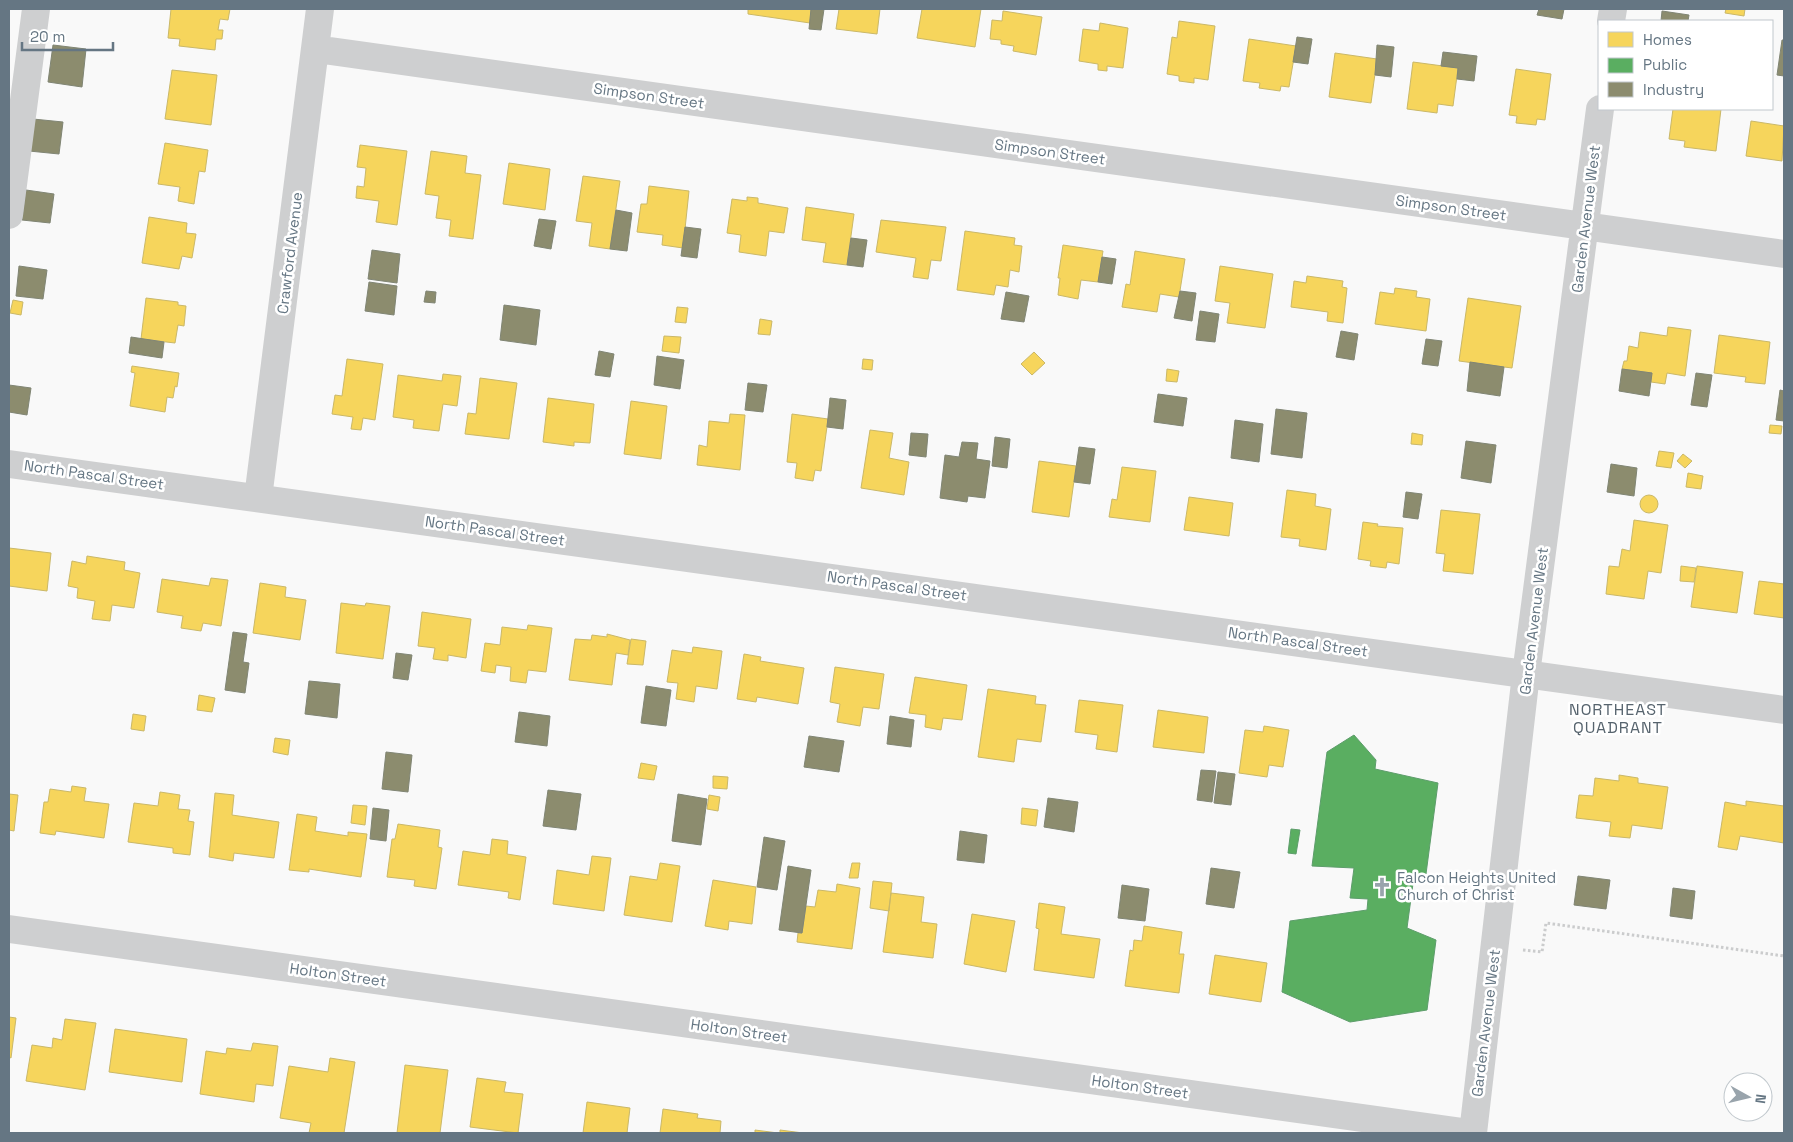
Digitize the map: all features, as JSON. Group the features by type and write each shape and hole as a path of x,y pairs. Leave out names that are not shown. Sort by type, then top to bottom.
{"street":[{"path":"9,215 36,9"},
{"name":"Crawford Avenue","path":"258,498 320,9"},
{"name":"Simpson Street","path":"316,49 1784,254"},
{"name":"Garden Avenue West","path":"1471,1133 1526,674 1600,110"},
{"name":"North Pascal Street","path":"9,464 1784,710"},
{"name":"Holton Street","path":"9,929 1471,1133"}],"path":[{"path":"1495,945 1541,954 1546,922 1784,956"}],"building: Homes":[{"path":"171,9 230,9 228,20 220,19 218,30 223,30 222,39 216,39 215,50 179,46 180,39 168,38"},
{"path":"748,9 811,9 810,23 748,14"},
{"path":"839,9 880,9 877,34 836,29"},
{"path":"922,9 981,9 975,47 917,38"},
{"path":"1726,9 1745,9 1744,16 1725,13"},
{"path":"1003,11 1042,17 1036,55 1013,51 1014,46 1001,44 1001,40 990,39 992,20 1002,21"},
{"path":"1179,21 1215,26 1208,80 1194,78 1194,83 1179,81 1179,76 1167,74 1172,37 1177,38"},
{"path":"1100,23 1128,28 1123,68 1107,66 1107,71 1098,70 1098,64 1079,61 1083,29 1099,31"},
{"path":"1249,39 1296,46 1289,87 1281,86 1280,91 1259,88 1260,83 1243,81"},
{"path":"1335,53 1377,59 1371,103 1329,97"},
{"path":"1413,62 1458,68 1453,106 1438,104 1437,113 1407,109"},
{"path":"1516,69 1551,74 1545,120 1537,119 1536,125 1516,123 1517,116 1509,115"},
{"path":"172,70 217,75 211,125 165,119"},
{"path":"1673,110 1721,110 1716,151 1684,147 1685,141 1669,139"},
{"path":"1751,121 1784,126 1782,161 1746,156"},
{"path":"165,143 208,150 205,172 199,171 194,204 178,201 180,187 158,184"},
{"path":"360,145 407,151 397,225 376,222 379,201 356,198 357,186 364,187 366,168 357,167"},
{"path":"431,151 467,156 465,173 481,175 473,239 449,236 451,220 436,218 439,196 425,194"},
{"path":"509,163 550,169 545,210 503,204"},
{"path":"583,176 620,181 610,249 589,246 592,223 576,221"},
{"path":"649,186 689,191 683,248 662,245 663,235 637,232 641,204 647,204"},
{"path":"747,197 758,198 758,203 788,208 784,233 769,231 766,256 739,252 741,235 727,233 732,199 747,201"},
{"path":"806,207 854,214 847,265 823,262 826,243 802,240"},
{"path":"149,217 187,223 186,233 196,234 192,258 182,256 179,269 142,263"},
{"path":"881,220 946,227 941,261 931,260 928,279 913,277 916,258 876,252"},
{"path":"965,231 1015,238 1014,245 1022,246 1019,272 1010,270 1008,287 996,285 994,295 957,290"},
{"path":"1063,245 1103,251 1098,282 1081,280 1078,299 1058,295 1060,278 1058,278"},
{"path":"1135,251 1185,259 1179,297 1160,294 1157,312 1122,307 1126,284 1130,285"},
{"path":"1220,266 1273,274 1265,328 1227,323 1230,303 1215,301"},
{"path":"1307,276 1343,281 1342,287 1347,288 1343,323 1327,321 1328,312 1291,307 1294,281 1306,283"},
{"path":"1395,288 1417,291 1416,297 1430,299 1426,331 1375,324 1380,292 1394,294"},
{"path":"146,298 178,302 178,305 186,306 184,326 178,325 175,343 141,339"},
{"path":"1468,298 1521,306 1512,368 1459,361"},
{"path":"13,300 23,302 21,315 10,313"},
{"path":"677,307 688,308 686,323 675,322"},
{"path":"760,319 772,321 770,335 758,334"},
{"path":"1668,327 1691,330 1685,376 1667,373 1665,384 1651,382 1652,373 1622,369 1624,361 1627,361 1629,346 1638,348 1640,332 1667,336"},
{"path":"1719,335 1770,342 1765,384 1745,382 1746,377 1714,373"},
{"path":"664,336 681,337 679,353 662,351"},
{"path":"1034,352 1045,363 1032,375 1021,364"},
{"path":"347,359 383,364 375,420 363,418 361,430 351,429 353,417 332,414 335,395 342,396"},
{"path":"863,359 873,360 872,370 862,369"},
{"path":"132,366 179,373 173,398 167,397 165,412 130,406 135,373 131,372"},
{"path":"1167,369 1179,371 1177,382 1166,381"},
{"path":"443,374 461,376 457,406 443,404 439,431 413,428 414,420 393,417 398,375 442,381"},
{"path":"480,378 517,383 509,439 465,434 468,413 476,414"},
{"path":"548,398 594,404 590,443 574,442 574,446 543,442"},
{"path":"631,401 667,406 661,459 624,454"},
{"path":"730,414 745,415 740,470 697,465 699,445 707,447 709,421 729,423"},
{"path":"792,414 828,419 821,471 815,470 813,481 795,478 797,463 787,462"},
{"path":"1770,425 1782,426 1781,434 1769,433"},
{"path":"870,430 893,433 889,458 909,462 904,495 861,488"},
{"path":"1412,433 1423,435 1422,445 1411,444"},
{"path":"1659,451 1674,453 1671,468 1656,466"},
{"path":"1683,454 1692,461 1685,468 1677,461"},
{"path":"1039,461 1076,466 1069,517 1032,512"},
{"path":"1122,467 1156,471 1150,522 1109,517 1112,499 1117,500"},
{"path":"1688,473 1703,476 1701,489 1686,487"},
{"path":"1287,490 1316,494 1315,506 1331,509 1326,550 1299,546 1300,539 1281,537"},
{"path":"1649,495 1655,498 1658,504 1655,510 1649,513 1643,510 1640,504 1643,498"},
{"path":"1189,497 1233,503 1229,536 1184,530"},
{"path":"1441,510 1480,514 1473,574 1443,571 1445,554 1436,553"},
{"path":"1634,520 1668,525 1661,573 1648,571 1644,599 1606,594 1609,566 1619,567 1622,549 1630,551"},
{"path":"1363,522 1378,524 1377,526 1403,528 1399,564 1387,562 1386,568 1370,566 1371,561 1358,559"},
{"path":"9,548 51,553 47,591 9,586"},
{"path":"87,556 125,562 124,570 140,573 134,608 112,605 110,621 92,619 95,601 77,598 78,588 68,586 72,561 86,564"},
{"path":"1681,566 1696,568 1694,582 1680,581"},
{"path":"1697,566 1743,572 1737,613 1691,607"},
{"path":"211,578 228,580 221,626 203,623 201,631 181,628 183,616 157,612 162,579 209,586"},
{"path":"1759,581 1784,584 1784,618 1754,614"},
{"path":"260,583 286,587 285,597 306,600 300,640 253,633"},
{"path":"341,603 365,606 366,603 390,606 383,659 336,653"},
{"path":"422,612 471,619 466,658 448,655 448,661 433,659 435,648 418,646"},
{"path":"528,625 552,628 546,672 528,670 526,683 510,681 511,667 496,665 495,673 481,671 485,643 500,645 502,627 527,630"},
{"path":"607,634 630,640 628,655 616,653 612,685 569,680 575,639 591,640 592,635 607,637"},
{"path":"631,639 646,641 643,665 627,664"},
{"path":"693,647 722,651 717,689 696,686 694,702 676,699 678,683 667,682 672,650 692,653"},
{"path":"744,654 761,657 760,661 804,668 798,704 757,697 756,702 737,699"},
{"path":"835,667 884,674 879,709 863,707 860,726 837,722 840,704 830,702"},
{"path":"915,677 967,685 962,720 943,718 941,730 925,727 926,715 909,713"},
{"path":"988,689 1036,696 1035,704 1046,705 1041,742 1017,739 1014,762 978,757"},
{"path":"199,695 215,698 212,712 197,710"},
{"path":"1079,700 1123,705 1117,752 1096,749 1098,735 1075,732"},
{"path":"1158,710 1208,717 1204,753 1153,747"},
{"path":"133,714 146,716 144,731 131,729"},
{"path":"1264,726 1289,730 1283,767 1269,765 1267,777 1239,773 1245,730 1263,732"},
{"path":"275,738 290,740 288,755 273,752"},
{"path":"641,763 657,766 654,780 638,778"},
{"path":"1619,775 1638,778 1638,783 1668,787 1662,829 1632,825 1630,838 1609,836 1611,822 1576,818 1579,795 1593,796 1595,778 1619,781"},
{"path":"713,776 728,777 727,789 713,788"},
{"path":"72,786 86,788 84,801 109,804 104,838 56,831 55,835 40,833 44,802 48,802 50,789 71,792"},
{"path":"160,792 180,795 178,809 190,810 188,821 194,822 190,855 173,853 173,848 128,842 134,803 158,806"},
{"path":"215,793 234,795 232,815 279,822 274,858 234,853 233,861 209,857"},
{"path":"9,794 18,795 14,831 9,830"},
{"path":"709,795 720,797 718,811 707,809"},
{"path":"1746,801 1784,806 1784,843 1740,836 1737,850 1718,847 1725,802 1746,806"},
{"path":"353,805 367,806 365,825 351,823"},
{"path":"1022,808 1038,810 1036,826 1021,824"},
{"path":"297,814 317,817 315,831 348,836 348,832 367,834 361,877 309,869 309,872 289,870"},
{"path":"398,824 440,830 438,847 442,848 436,889 414,886 415,880 387,877 392,839 395,839"},
{"path":"492,839 508,841 507,854 526,857 520,900 508,898 509,892 458,885 463,851 490,855"},
{"path":"592,856 611,858 604,911 553,904 557,870 589,875"},
{"path":"660,863 680,866 672,922 624,915 630,876 657,880"},
{"path":"852,863 860,863 858,878 849,878"},
{"path":"713,880 756,887 752,924 729,921 728,930 705,926"},
{"path":"873,881 892,883 889,911 870,908"},
{"path":"837,884 860,888 852,949 797,942 798,933 802,933 806,906 815,907 818,890 836,892"},
{"path":"891,893 924,897 921,922 937,924 933,958 883,952"},
{"path":"1039,903 1065,907 1061,934 1100,939 1094,978 1034,970 1039,929 1036,928"},
{"path":"972,914 1015,921 1006,972 964,964"},
{"path":"1144,926 1182,932 1179,954 1184,954 1179,993 1125,986 1130,950 1133,951 1134,940 1142,941"},
{"path":"1215,955 1267,963 1261,1002 1209,994"},
{"path":"9,1017 16,1018 11,1058 9,1057"},
{"path":"65,1019 96,1023 85,1090 26,1081 32,1045 52,1048 53,1038 62,1040"},
{"path":"115,1029 187,1039 182,1082 109,1072"},
{"path":"253,1043 278,1046 273,1086 256,1084 254,1102 200,1094 206,1051 226,1054 227,1048 251,1051"},
{"path":"330,1058 355,1062 344,1133 309,1133 311,1123 280,1118 289,1066 328,1072"},
{"path":"405,1065 448,1070 440,1133 397,1133"},
{"path":"477,1078 506,1082 504,1092 523,1094 518,1133 470,1127"},
{"path":"587,1102 630,1108 627,1133 583,1133"},
{"path":"663,1109 698,1114 697,1118 721,1121 720,1133 660,1133"},
{"path":"755,1130 778,1133 755,1133"},
{"path":"780,1130 803,1133 780,1133"}],"building: Public":[{"name":"Falcon Heights United Church of Christ","path":"1354,735 1376,760 1375,769 1438,783 1426,874 1414,876 1407,928 1436,940 1427,1010 1350,1022 1282,992 1290,921 1367,910 1368,899 1350,898 1354,868 1312,866 1327,752"},
{"path":"1291,829 1300,830 1296,854 1288,853"}],"building: Industry":[{"path":"811,9 824,9 821,30 809,29"},
{"path":"1539,9 1564,9 1562,19 1537,15"},
{"path":"1662,11 1689,15 1688,20 1661,20"},
{"path":"1297,37 1312,39 1308,64 1293,62"},
{"path":"1782,40 1784,40 1784,76 1777,75"},
{"path":"53,45 86,49 82,87 48,82"},
{"path":"1377,45 1394,47 1391,77 1375,75"},
{"path":"1443,52 1477,56 1474,81 1457,79 1458,68 1441,66"},
{"path":"33,119 63,122 59,154 29,151"},
{"path":"26,190 54,194 50,223 22,220"},
{"path":"616,210 632,213 627,251 610,249"},
{"path":"539,219 556,221 551,249 534,246"},
{"path":"685,227 701,229 697,258 681,256"},
{"path":"851,238 867,240 863,267 847,265"},
{"path":"372,250 400,254 397,283 368,279"},
{"path":"1102,257 1116,259 1112,284 1098,282"},
{"path":"19,266 47,270 43,299 16,296"},
{"path":"369,282 397,286 394,315 365,311"},
{"path":"426,291 436,292 435,303 424,302"},
{"path":"1180,291 1196,293 1192,321 1174,318"},
{"path":"1006,292 1029,296 1024,322 1001,319"},
{"path":"504,305 540,310 536,345 500,340"},
{"path":"1200,311 1219,314 1215,342 1196,340"},
{"path":"1341,331 1358,334 1354,360 1336,357"},
{"path":"131,337 164,342 162,358 129,353"},
{"path":"1426,339 1442,341 1438,366 1422,364"},
{"path":"599,351 614,354 610,377 595,375"},
{"path":"657,356 684,360 680,389 654,385"},
{"path":"1470,362 1504,367 1500,396 1467,391"},
{"path":"1622,369 1652,373 1649,396 1619,391"},
{"path":"1696,373 1712,375 1707,407 1691,405"},
{"path":"748,383 767,385 763,412 745,410"},
{"path":"9,385 31,388 27,415 9,412"},
{"path":"1780,390 1784,391 1784,421 1776,420"},
{"path":"1158,394 1187,398 1183,426 1154,422"},
{"path":"830,398 846,400 843,429 827,427"},
{"path":"1276,409 1307,413 1302,458 1271,454"},
{"path":"1235,420 1263,424 1259,462 1231,458"},
{"path":"911,433 928,434 926,457 909,455"},
{"path":"995,437 1010,439 1007,468 992,466"},
{"path":"1466,441 1496,445 1491,483 1461,478"},
{"path":"962,442 978,443 976,459 990,461 985,498 968,496 967,502 940,498 945,455 959,457"},
{"path":"1079,447 1095,449 1090,484 1074,482"},
{"path":"1611,464 1637,468 1634,496 1607,492"},
{"path":"1406,492 1422,494 1418,519 1403,517"},
{"path":"233,632 247,634 243,662 249,663 245,693 225,690"},
{"path":"396,653 412,655 408,680 393,678"},
{"path":"309,681 340,684 337,718 305,714"},
{"path":"646,686 671,690 666,726 641,723"},
{"path":"519,712 550,716 547,746 515,742"},
{"path":"890,716 914,720 911,747 887,744"},
{"path":"809,736 844,741 839,772 804,767"},
{"path":"386,752 412,755 408,792 382,789"},
{"path":"1201,770 1216,771 1212,802 1197,800"},
{"path":"1218,772 1235,774 1231,805 1214,803"},
{"path":"548,790 581,794 576,830 543,826"},
{"path":"678,794 707,799 701,845 672,841"},
{"path":"1048,798 1078,802 1074,832 1044,827"},
{"path":"373,808 389,810 386,841 370,839"},
{"path":"960,831 987,835 984,863 957,860"},
{"path":"764,837 785,841 777,890 757,887"},
{"path":"788,866 811,870 802,933 779,930"},
{"path":"1211,868 1240,872 1234,908 1206,904"},
{"path":"1578,876 1610,880 1606,909 1574,905"},
{"path":"1122,885 1149,889 1145,921 1118,918"},
{"path":"1673,888 1695,891 1692,919 1670,916"}],"place":[{"name":"Falcon Heights United Church of Christ","path":"1382,887"}],"district":[{"name":"NORTHEAST QUADRANT","path":"1618,718"}]}
